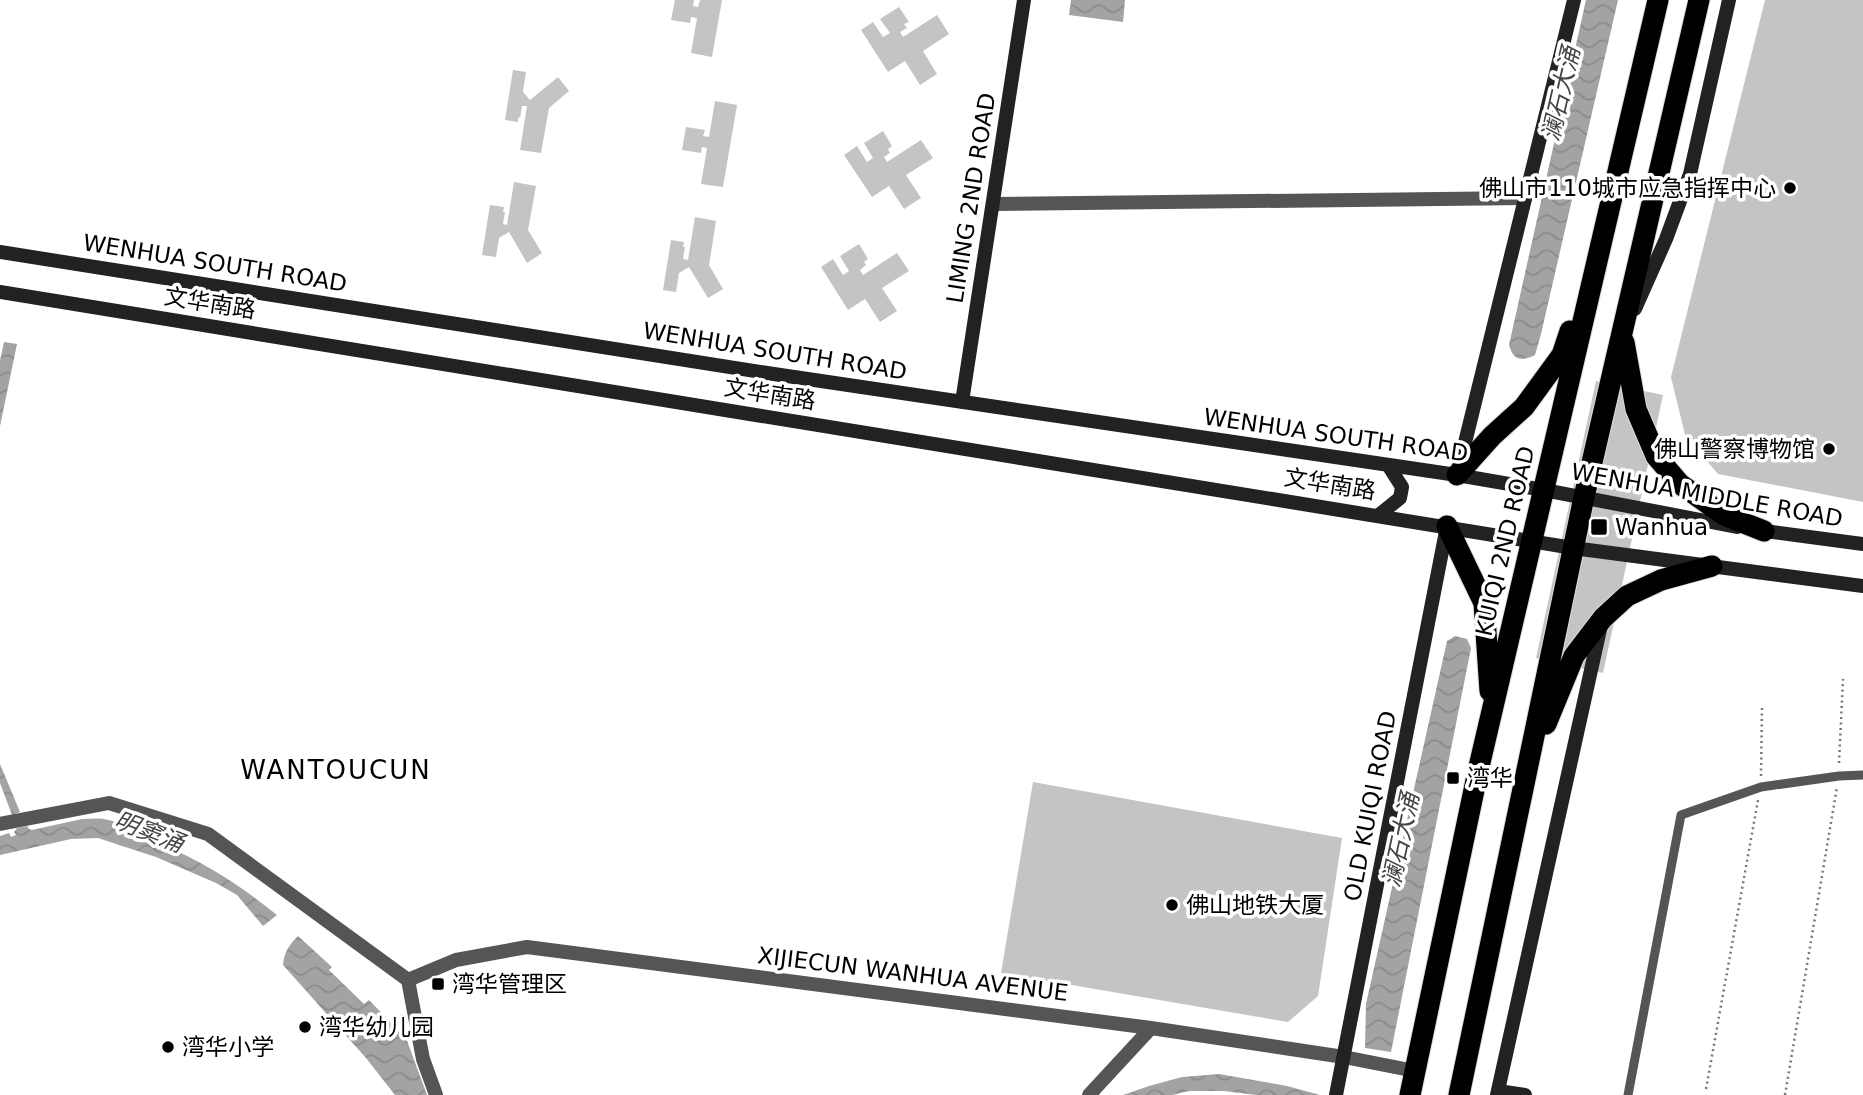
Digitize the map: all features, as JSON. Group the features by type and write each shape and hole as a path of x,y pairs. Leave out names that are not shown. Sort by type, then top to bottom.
{"highway":[{"name":"KUIQI 2ND ROAD","path":"1410,1095 1475,784 1658,0"},
{"path":"1459,1095 1584,497 1699,0"},
{"path":"1457,475 1492,436 1524,407 1562,355 1604,237"},
{"path":"1623,336 1636,409 1656,456 1680,484 1724,515 1764,531"},
{"path":"1447,526 1484,603 1491,716"},
{"path":"1522,792 1542,733 1574,656 1603,618 1626,596 1661,580 1712,566"}],"main road":[{"name":"LIMING 2ND ROAD","path":"962,402 1024,0"},
{"path":"1457,475 1574,0"},
{"path":"1623,336 1666,239 1690,174 1729,0"},
{"name":"WENHUA SOUTH ROAD","path":"0,251 754,371 1544,490"},
{"name":"文华南路","path":"0,292 1532,540"},
{"path":"1379,515 1400,498 1402,486 1388,465"},
{"name":"WENHUA MIDDLE ROAD","path":"1544,490 1726,525 1863,544"},
{"name":"OLD KUIQI ROAD","path":"1336,1095 1447,526"},
{"path":"1532,540 1573,548 1863,586"},
{"path":"1525,1095 1497,1093 1603,618"}],"street":[{"path":"993,204 1525,198"},
{"path":"0,824 109,803 208,834 408,980 423,1059 436,1095"},
{"name":"XIJIECUN WANHUA AVENUE","path":"408,980 456,960 527,947 1151,1028 1344,1057 1415,1071"},
{"path":"1089,1095 1151,1028"}],"lane":[{"path":"1628,1095 1681,815 1761,787 1863,775"}],"path":[{"path":"1785,1095 1839,776 1843,679"},
{"path":"1706,1089 1761,787 1762,706"}],"water":[{"path":"1071,0 1125,0 1123,22 1069,15"},
{"path":"1586,0 1618,0 1541,334 1535,355 1518,358 1509,345"},
{"path":"4,342 17,344 0,426 0,361"},
{"path":"1455,636 1467,639 1471,648 1391,1052 1365,1048 1366,1004 1447,641"},
{"path":"0,764 20,812 12,815 0,783"},
{"path":"82,819 104,819 119,823 194,859 250,894 277,915 263,926 237,895 216,883 156,857 98,838 71,839 0,855 0,836 9,833 11,837 16,835 14,832 17,828 27,826 32,830"},
{"path":"298,936 332,967 329,970 364,1004 369,1000 406,1038 427,1095 395,1095 366,1058 283,965 284,956"},
{"path":"1219,1074 1320,1095 1189,1091 1172,1095 1123,1095 1182,1077"}],"building":[{"path":"675,0 694,0 693,6 698,7 700,0 722,0 712,57 691,53 697,18 691,17 690,23 671,20"},
{"name":"佛山市110城市应急指挥中心","path":"1765,0 1863,0 1863,502 1718,474 1685,435 1671,377"},
{"path":"899,7 909,22 904,24 907,28 900,32 903,37 937,15 949,34 923,51 937,74 920,85 905,61 888,72 861,30 873,22 883,37 890,33 880,19"},
{"path":"513,70 526,72 523,92 530,100 558,77 569,91 549,108 541,153 520,150 527,106 522,106 518,122 505,120"},
{"path":"715,101 737,105 723,187 701,184 707,148 702,147 701,153 682,150 686,127 705,130 703,136 709,137"},
{"path":"883,131 892,146 888,149 890,153 884,157 887,162 921,140 933,158 906,175 921,198 904,209 889,186 872,197 844,155 857,146 867,162 873,158 864,143"},
{"path":"514,182 536,186 528,230 542,253 527,263 509,232 499,238 496,257 482,255 490,205 504,207 503,224 507,225"},
{"path":"695,217 716,221 709,265 723,289 708,298 689,267 679,273 676,292 663,290 671,240 684,242 683,259 688,260"},
{"path":"859,244 868,259 860,270 863,275 897,253 909,271 882,288 897,311 880,322 865,299 848,310 821,267 833,259 843,275 849,271 840,256"},
{"name":"Wanhua","path":"1596,381 1663,395 1603,673 1536,658"},
{"name":"佛山地铁大厦","path":"1033,782 1342,838 1318,996 1288,1022 1001,973"}],"place":[{"name":"佛山市110城市应急指挥中心","path":"1790,188"},
{"name":"佛山警察博物馆","path":"1829,449"},
{"name":"Wanhua","path":"1599,527"},
{"name":"湾华","path":"1453,778"},
{"name":"佛山地铁大厦","path":"1172,905"},
{"name":"湾华管理区","path":"438,984"},
{"name":"湾华幼儿园","path":"305,1027"},
{"name":"湾华小学","path":"168,1047"}],"district":[{"name":"WANTOUCUN","path":"336,770"}],"water label":[{"name":"澜石大涌","path":"1561,94"},
{"name":"明窦涌","path":"149,832"},
{"name":"澜石大涌","path":"1401,840"}]}
